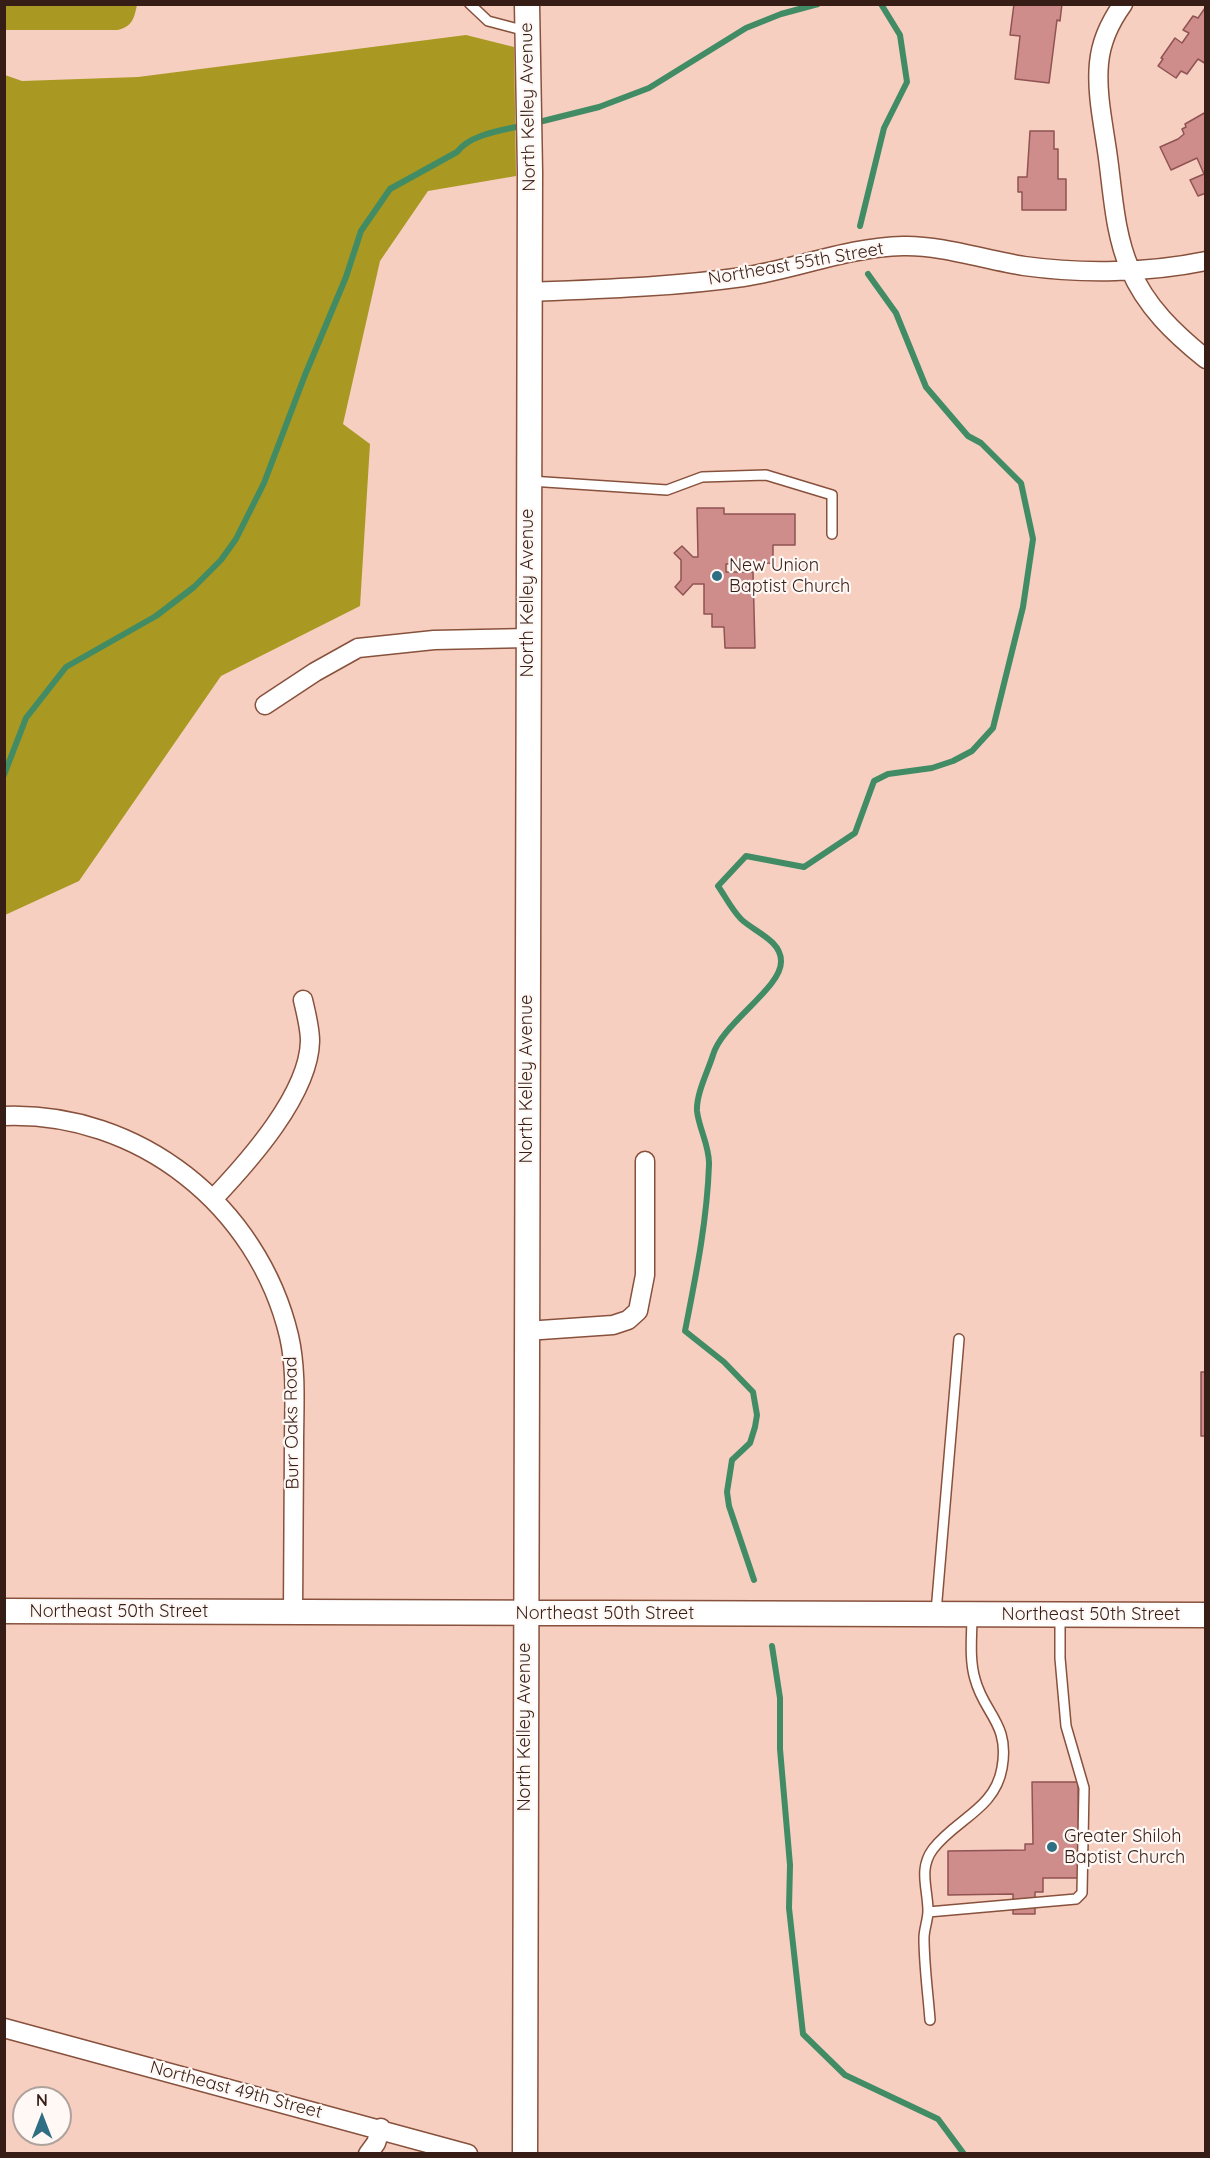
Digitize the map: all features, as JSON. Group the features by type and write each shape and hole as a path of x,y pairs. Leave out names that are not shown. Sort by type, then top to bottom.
{"street":[{"name":"North Kelley Avenue","path":"525,2154 529,292 527,4"},
{"path":"1123,4 1113,17 1104,40 1098,83 1120,238 1130,270 1161,319 1206,359"},
{"name":"Northeast 55th Street","path":"529,292 612,289 742,277 872,248 906,246 1026,266 1130,270 1206,261"},
{"path":"265,705 358,648 434,640 528,638"},
{"path":"214,1198 262,1142 288,1106 302,1075 308,1057 310,1040 303,1000"},
{"name":"Burr Oaks Road","path":"4,1116 78,1122 124,1138 175,1166 214,1198 248,1244 280,1306 289,1338 294,1411 293,1613"},
{"path":"526,1331 613,1325 628,1320 638,1311 645,1275 645,1161"},
{"name":"Northeast 50th Street","path":"4,1611 1206,1615"},
{"name":"Northeast 49th Street","path":"4,2028 381,2128 468,2154"},
{"path":"368,2154 376,2143 381,2128"}],"lane":[{"path":"470,4 488,21 527,31"},
{"path":"528,481 667,490 702,477 775,476 832,495 832,534"},
{"path":"935,1615 959,1339"},
{"path":"930,2020 924,1937 928,1912 924,1879 925,1864 932,1850 987,1803 999,1785 1003,1766 1003,1740 999,1723 979,1691 974,1677 972,1615"},
{"path":"928,1912 1076,1899 1082,1893 1084,1788 1066,1726 1060,1658 1060,1615"}],"shaded area":[{"path":"5,4 137,5 132,22 117,30 5,30"},
{"path":"466,35 514,47 516,176 428,191 380,261 343,424 370,444 360,606 221,676 79,881 5,915 5,75 22,81 138,77"}],"building":[{"path":"1014,4 1062,4 1060,21 1057,20 1049,83 1015,79 1020,36 1010,35"},
{"path":"1205,8 1206,64 1198,59 1187,74 1181,71 1176,78 1158,66 1163,59 1161,58 1175,38 1182,43 1189,33 1183,30 1193,16 1198,18"},
{"path":"1206,112 1206,193 1198,196 1190,180 1204,174 1197,158 1171,170 1160,147 1178,139 1184,134 1182,129 1186,127 1185,124"},
{"path":"1030,131 1054,131 1054,149 1058,149 1058,179 1066,179 1066,210 1022,210 1022,192 1018,192 1018,177 1027,177"},
{"name":"New Union Baptist Church","path":"697,508 724,508 724,514 795,514 795,545 773,545 773,563 726,564 726,572 753,572 755,648 725,648 724,627 712,627 712,614 704,614 704,584 693,584 683,595 675,587 681,580 681,560 674,553 682,546 693,557 698,557"},
{"path":"1201,1372 1206,1372 1206,1436 1201,1436"},
{"name":"Greater Shiloh Baptist Church","path":"1032,1782 1078,1782 1079,1878 1043,1878 1043,1892 1035,1892 1035,1914 1013,1914 1013,1894 948,1895 948,1851 1025,1850 1025,1844 1033,1844"}],"waterway":[{"path":"535,123 599,107 649,88 746,28 781,14 818,4"},
{"path":"860,226 884,128 907,82 900,35 881,4"},
{"path":"4,775 26,718 66,667 156,616 194,587 221,560 236,539 264,483 305,375 346,277 361,231 390,189 457,152 470,141 525,125"},
{"path":"754,1580 729,1506 727,1492 732,1460 750,1443 755,1427 757,1415 753,1392 724,1362 685,1331 700,1248 708,1186 709,1158 698,1118 698,1097 719,1043 772,983 779,971 781,961 780,954 772,942 741,919 718,886 746,856 804,867 855,833 874,781 888,774 932,768 953,761 972,751 993,728 1023,607 1033,539 1021,483 981,443 968,436 926,387 896,313 868,274"},
{"path":"772,1646 780,1698 780,1749 790,1865 789,1908 803,2034 845,2075 938,2119 964,2154"}],"place":[{"name":"New Union Baptist Church","path":"717,576"},
{"name":"Greater Shiloh Baptist Church","path":"1052,1847"}]}
